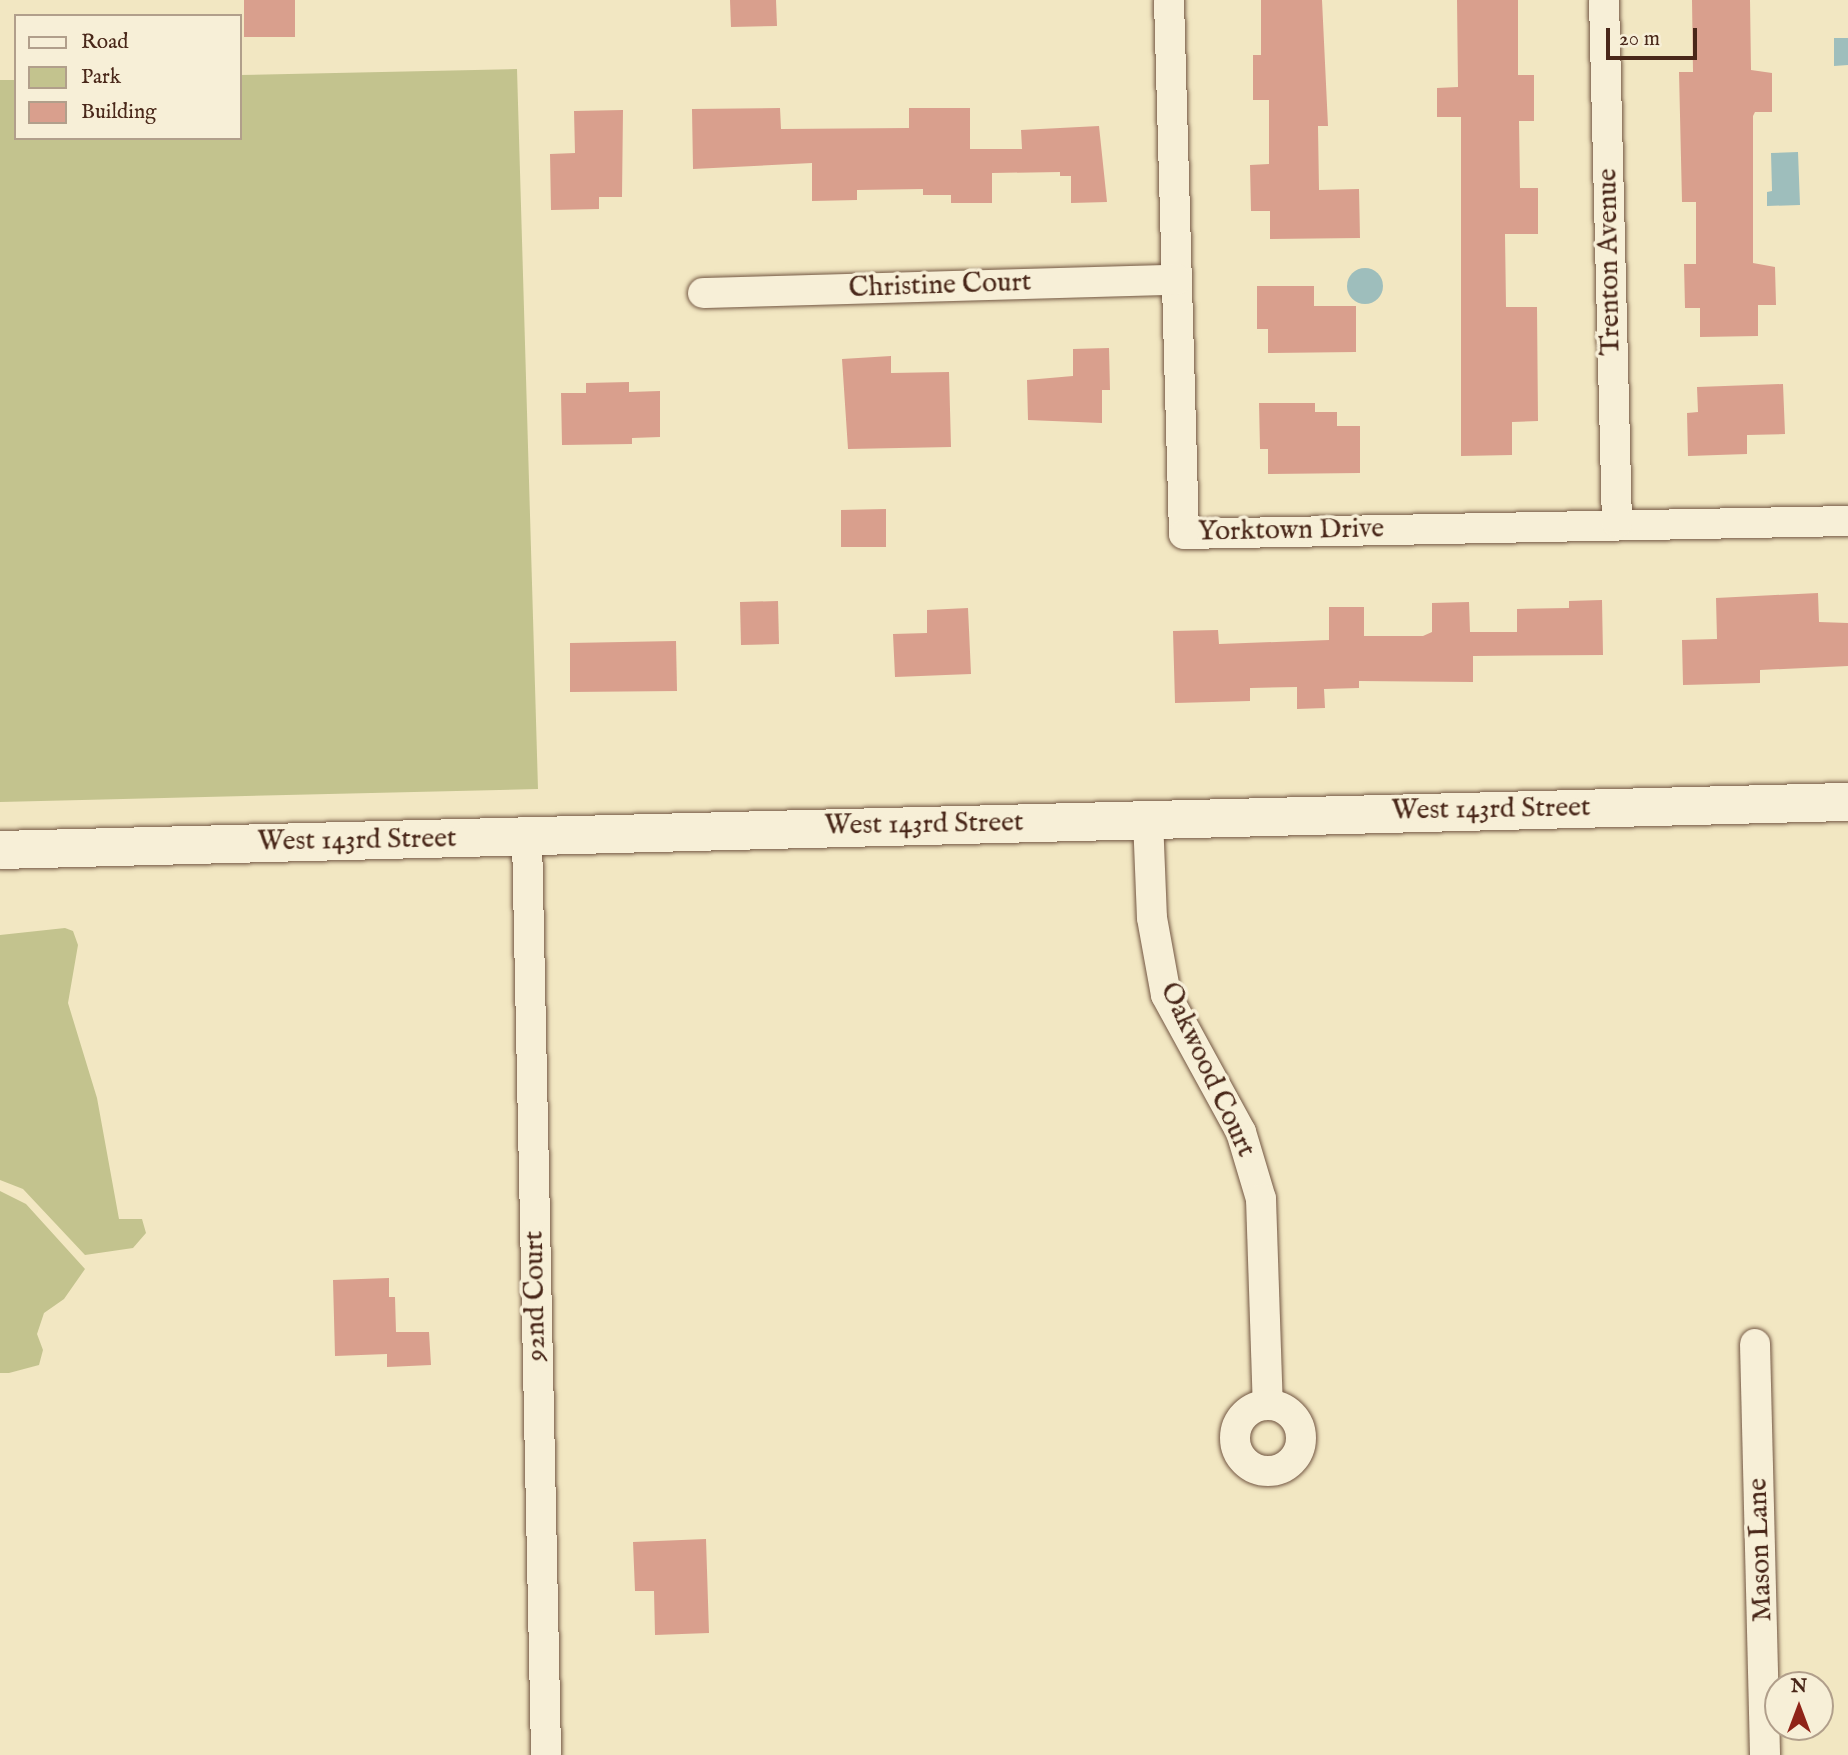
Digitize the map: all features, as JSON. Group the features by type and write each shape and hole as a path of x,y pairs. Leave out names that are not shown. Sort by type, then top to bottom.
{"main road":[{"name":"West 143rd Street","path":"0,850 1848,802"}],"street":[{"name":"Yorktown Drive","path":"1169,0 1184,534 1617,523 1848,521"},
{"name":"Trenton Avenue","path":"1604,0 1617,523"},
{"name":"Christine Court","path":"703,293 1177,280"},
{"name":"Oakwood Court","path":"1148,819 1152,918 1166,995 1241,1132 1261,1199 1268,1405"},
{"name":"92nd Court","path":"527,837 546,1755"},
{"name":"Mason Lane","path":"1755,1344 1765,1755"}],"green space":[{"path":"517,69 538,789 0,802 0,80 14,80 14,140 242,140 242,75"},
{"path":"65,928 73,931 78,945 68,1003 97,1098 119,1219 142,1219 146,1233 133,1248 85,1255 23,1189 0,1180 0,935"},
{"path":"0,1191 26,1204 85,1269 64,1299 44,1313 37,1334 43,1350 39,1365 9,1373 0,1373"}],"water":[{"path":"1834,38 1848,38 1848,65 1834,66"},
{"path":"1798,152 1800,205 1767,206 1767,192 1772,191 1771,153"},
{"path":"1365,268 1377,274 1383,286 1377,298 1365,304 1353,298 1347,286 1353,274"}],"building":[{"path":"244,0 295,0 295,37 244,37"},
{"path":"730,0 776,0 777,26 731,27"},
{"path":"1261,0 1322,0 1328,126 1318,126 1319,190 1359,189 1360,238 1270,239 1270,211 1251,211 1250,165 1269,164 1269,100 1253,100 1253,55 1261,55"},
{"path":"1457,0 1518,0 1518,75 1534,75 1534,121 1519,121 1520,188 1538,188 1538,234 1505,234 1506,307 1537,307 1538,421 1512,422 1512,455 1461,456 1461,117 1437,117 1437,88 1458,87"},
{"path":"1692,0 1750,0 1751,70 1772,73 1772,112 1755,112 1753,116 1753,263 1775,267 1776,305 1758,305 1758,336 1700,337 1700,308 1685,308 1684,264 1696,264 1696,202 1682,202 1679,72 1693,72"},
{"path":"780,108 781,129 909,128 909,108 970,108 970,149 1022,149 1021,130 1099,126 1107,202 1071,203 1071,176 1060,176 1060,172 992,173 992,203 951,203 951,195 923,195 923,189 857,190 857,200 812,201 812,163 693,169 692,109"},
{"path":"623,110 622,197 599,197 599,209 551,210 550,154 575,153 574,111"},
{"path":"1257,286 1314,286 1314,306 1356,306 1356,352 1268,353 1268,329 1257,329"},
{"path":"1109,348 1110,390 1102,390 1102,423 1028,420 1027,380 1073,376 1073,349"},
{"path":"891,356 891,373 949,372 951,447 848,449 842,359"},
{"path":"629,382 629,392 660,391 660,437 632,438 632,444 562,445 561,393 586,393 586,383"},
{"path":"1783,384 1785,434 1747,435 1747,454 1688,456 1687,413 1698,412 1697,387"},
{"path":"1259,403 1315,403 1315,412 1337,412 1337,426 1360,426 1360,473 1268,474 1268,449 1260,449"},
{"path":"886,509 886,547 841,547 841,510"},
{"path":"1818,593 1819,622 1848,623 1848,666 1760,670 1760,683 1683,685 1682,640 1717,639 1716,598"},
{"path":"1602,600 1603,655 1473,656 1473,682 1359,681 1359,688 1324,689 1325,708 1297,709 1297,687 1250,688 1250,701 1175,703 1173,631 1218,630 1219,644 1329,640 1329,607 1364,607 1364,636 1423,636 1432,632 1432,603 1469,602 1470,632 1517,632 1517,609 1569,608 1569,601"},
{"path":"778,601 779,644 741,645 740,602"},
{"path":"968,608 971,674 895,677 893,634 927,633 927,610"},
{"path":"676,641 677,691 570,692 570,643"},
{"path":"389,1278 389,1297 395,1297 396,1332 429,1332 431,1365 387,1367 387,1354 335,1356 333,1280"},
{"path":"706,1539 709,1633 655,1635 654,1591 635,1591 633,1542"}]}
